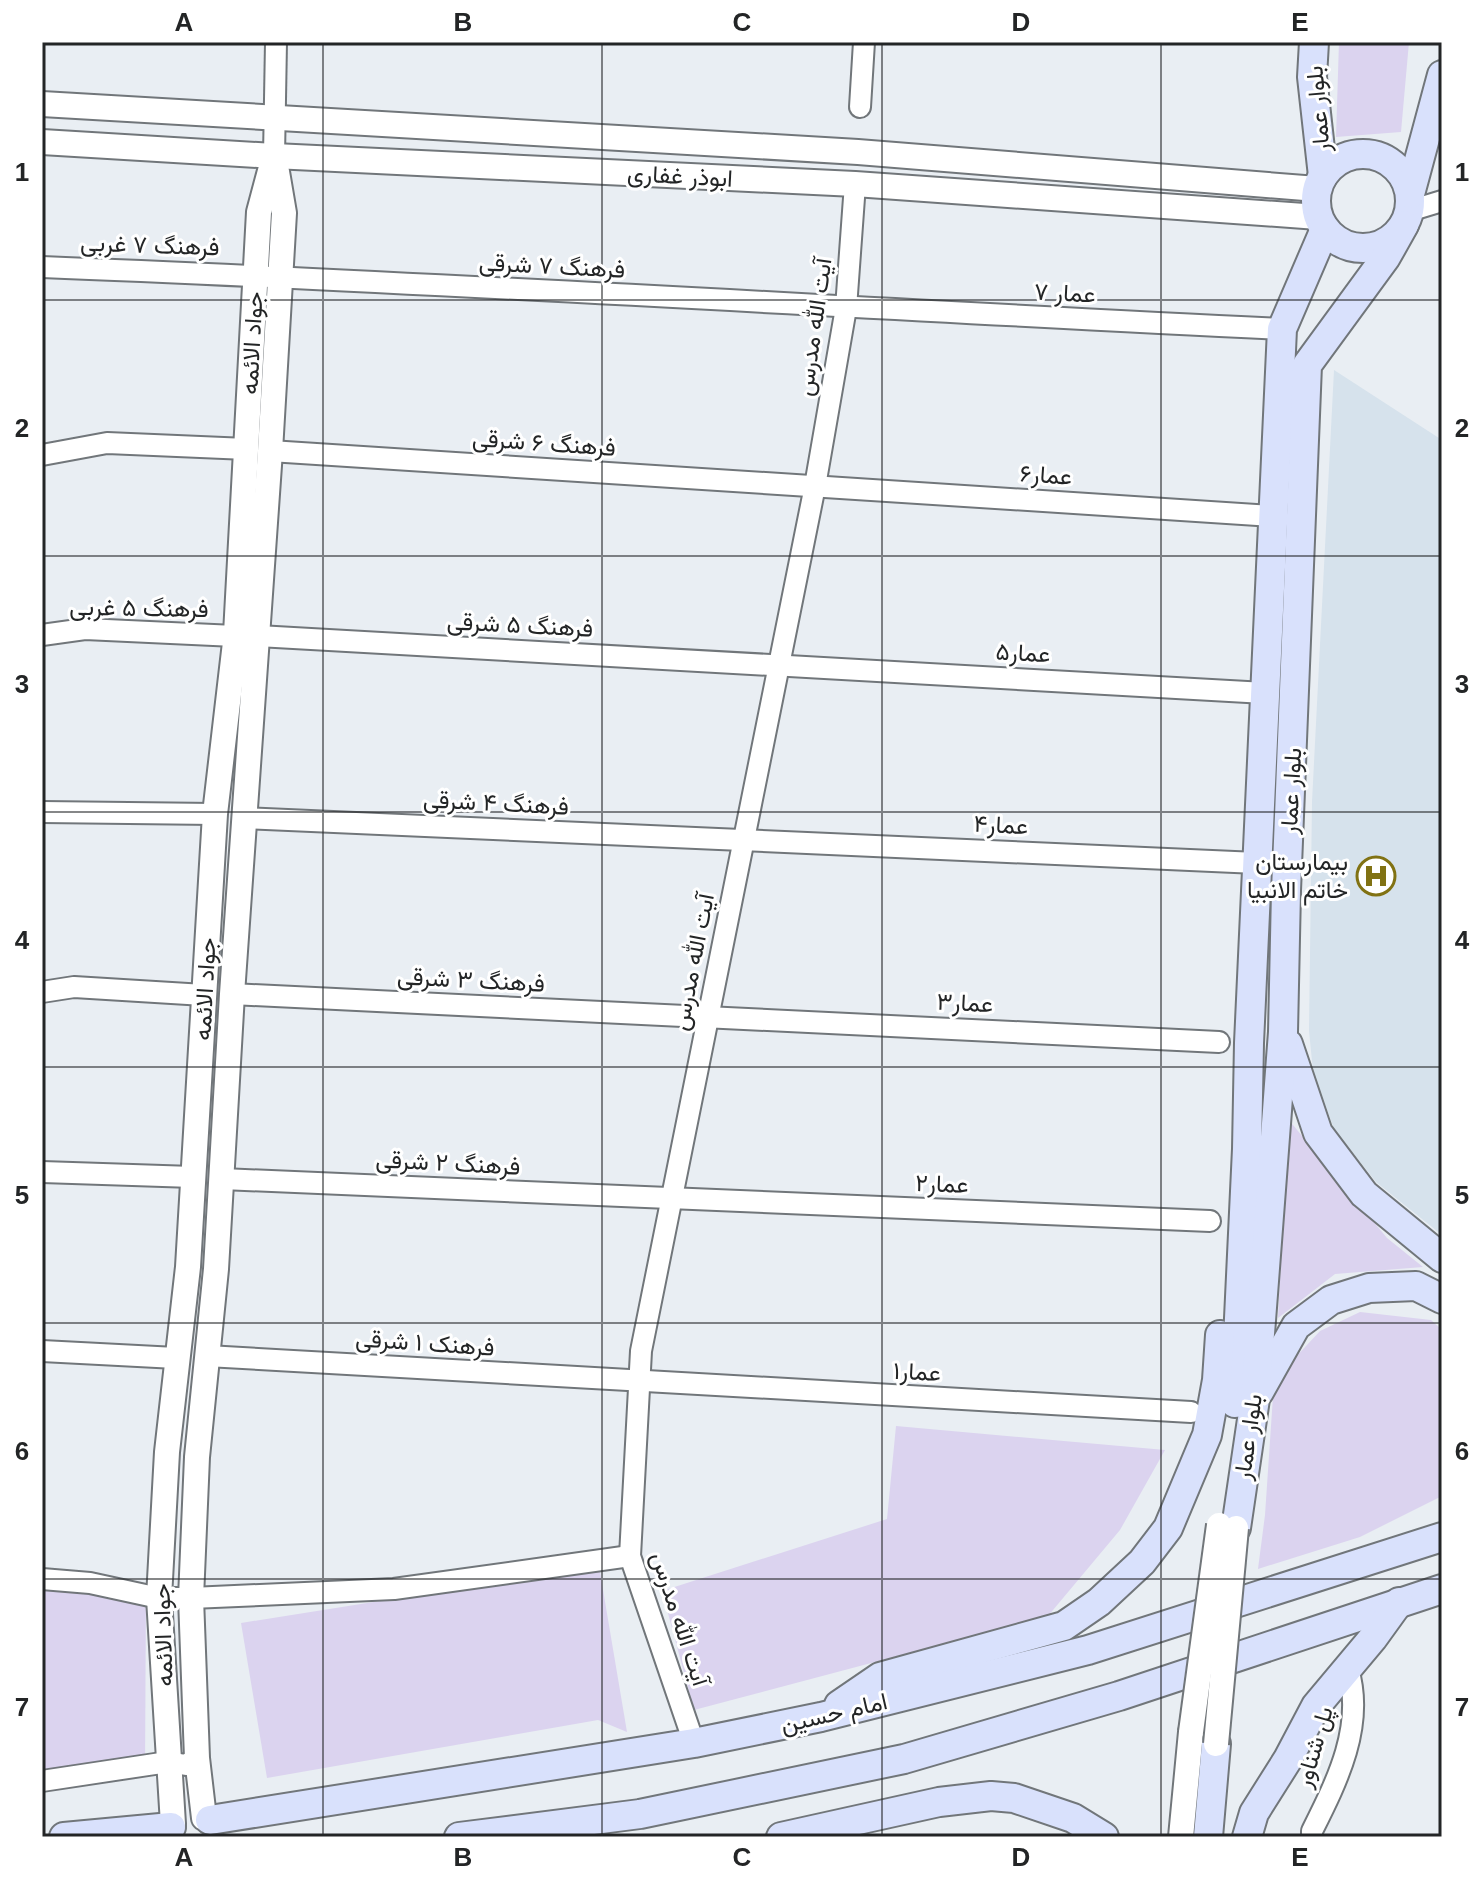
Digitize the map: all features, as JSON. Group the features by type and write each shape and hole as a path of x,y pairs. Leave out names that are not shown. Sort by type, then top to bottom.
{"main road":[{"name":"بلوار عمار","path":"1228,1526 1282,329 1321,203 1312,77 1314,42"},
{"name":"بلوار عمار","path":"1228,1526 1255,1399 1283,1032 1307,365 1386,257 1408,210 1442,75"},
{"path":"1365,154 1381,158 1395,167 1405,179 1408,210 1393,238 1379,246 1363,249 1335,240 1321,203 1335,164 1349,156 1365,154"},
{"path":"1283,1032 1318,1133 1364,1194 1442,1258"},
{"path":"821,1717 880,1677 1064,1626 1099,1602 1142,1562 1168,1528 1207,1435 1217,1380 1227,1218 1247,1149"},
{"path":"1255,1399 1296,1326 1331,1300 1369,1288 1416,1286 1442,1299"},
{"name":"امام حسین","path":"169,1829 185,1817 212,1825 694,1743 821,1717 1088,1650 1429,1541 1442,1525"},
{"path":"459,1837 640,1814 904,1759 1119,1696 1442,1589"},
{"path":"1247,1837 1254,1813 1316,1706 1399,1602"},
{"path":"1204,1738 1208,1837"},
{"path":"781,1837 939,1802 991,1796 1014,1798 1073,1818 1104,1837"},
{"path":"64,1837 169,1829"},
{"path":"500,1831 565,1837"}],"street":[{"name":"جواد الائمه","path":"258,450 281,276 284,213 274,156 276,42"},
{"path":"860,107 864,42"},
{"name":"ابوذر غفاری","path":"42,104 858,152 1321,203"},
{"name":"ابوذر غفاری","path":"42,142 855,184 1321,203"},
{"name":"جواد الائمه","path":"212,1825 197,1758 191,1598 197,1457 222,1179 245,818 247,636 258,450 256,275 259,212 274,156"},
{"name":"آیت الله مدرس","path":"694,1743 630,1556 641,1351 815,486 846,308 855,184"},
{"path":"1408,210 1442,201"},
{"name":"فرهنگ ۷ غربی","path":"42,267 256,275"},
{"name":"فرهنگ ۷ شرقی","path":"256,275 846,308"},
{"name":"عمار ۷","path":"846,308 1282,329"},
{"name":"فرهنگ ۶ شرقی","path":"42,455 107,443 815,486"},
{"name":"عمار۶","path":"815,486 1273,516"},
{"name":"فرهنگ ۵ غربی","path":"42,635 85,629 247,636"},
{"name":"جواد الائمه","path":"169,1829 159,1598 176,1358 188,1267 215,814 247,636"},
{"name":"فرهنگ ۵ شرقی","path":"247,636 779,665"},
{"name":"عمار۵","path":"779,665 1265,693"},
{"path":"1261,786 1291,788"},
{"path":"42,812 215,814"},
{"name":"فرهنگ ۴ شرقی","path":"245,818 744,840"},
{"name":"عمار۴","path":"744,840 1257,863"},
{"path":"42,992 74,987 204,995"},
{"name":"فرهنگ ۳ شرقی","path":"232,994 708,1017"},
{"name":"عمار۳","path":"708,1017 1219,1042"},
{"path":"42,1172 193,1177"},
{"name":"فرهنگ ۲ شرقی","path":"222,1179 672,1198"},
{"name":"عمار۲","path":"672,1198 1210,1221"},
{"path":"42,1351 176,1358"},
{"name":"فرهنک ۱ شرقی","path":"207,1356 639,1382"},
{"name":"عمار۱","path":"639,1382 1191,1412"},
{"path":"1181,1837 1204,1738 1228,1526"},
{"path":"42,1579 90,1583 159,1598 191,1598 394,1589 630,1556"},
{"name":"پل شناور","path":"1312,1837 1336,1782 1355,1718 1354,1689 1348,1669"},
{"path":"42,1781 168,1762 186,1765 197,1758"}],"shaded area":[{"path":"1339,42 1409,42 1401,132 1336,137"},
{"name":"بیمارستان خاتم الانبیا","path":"1334,370 1442,440 1442,1235 1376,1182 1334,1129 1313,1071 1309,1031 1312,802"},
{"path":"1288,1119 1387,1238 1423,1267 1335,1274 1278,1318"},
{"path":"1360,1312 1431,1320 1442,1330 1442,1496 1360,1537 1258,1569 1273,1396 1279,1375 1320,1331"},
{"path":"896,1426 1165,1450 1120,1530 1048,1616 694,1710 662,1591 887,1519"},
{"path":"599,1566 627,1732 598,1720 267,1778 241,1623"},
{"path":"42,1583 146,1589 145,1771 42,1782"}],"place":[{"name":"بیمارستان خاتم الانبیا","path":"1376,876"}]}
